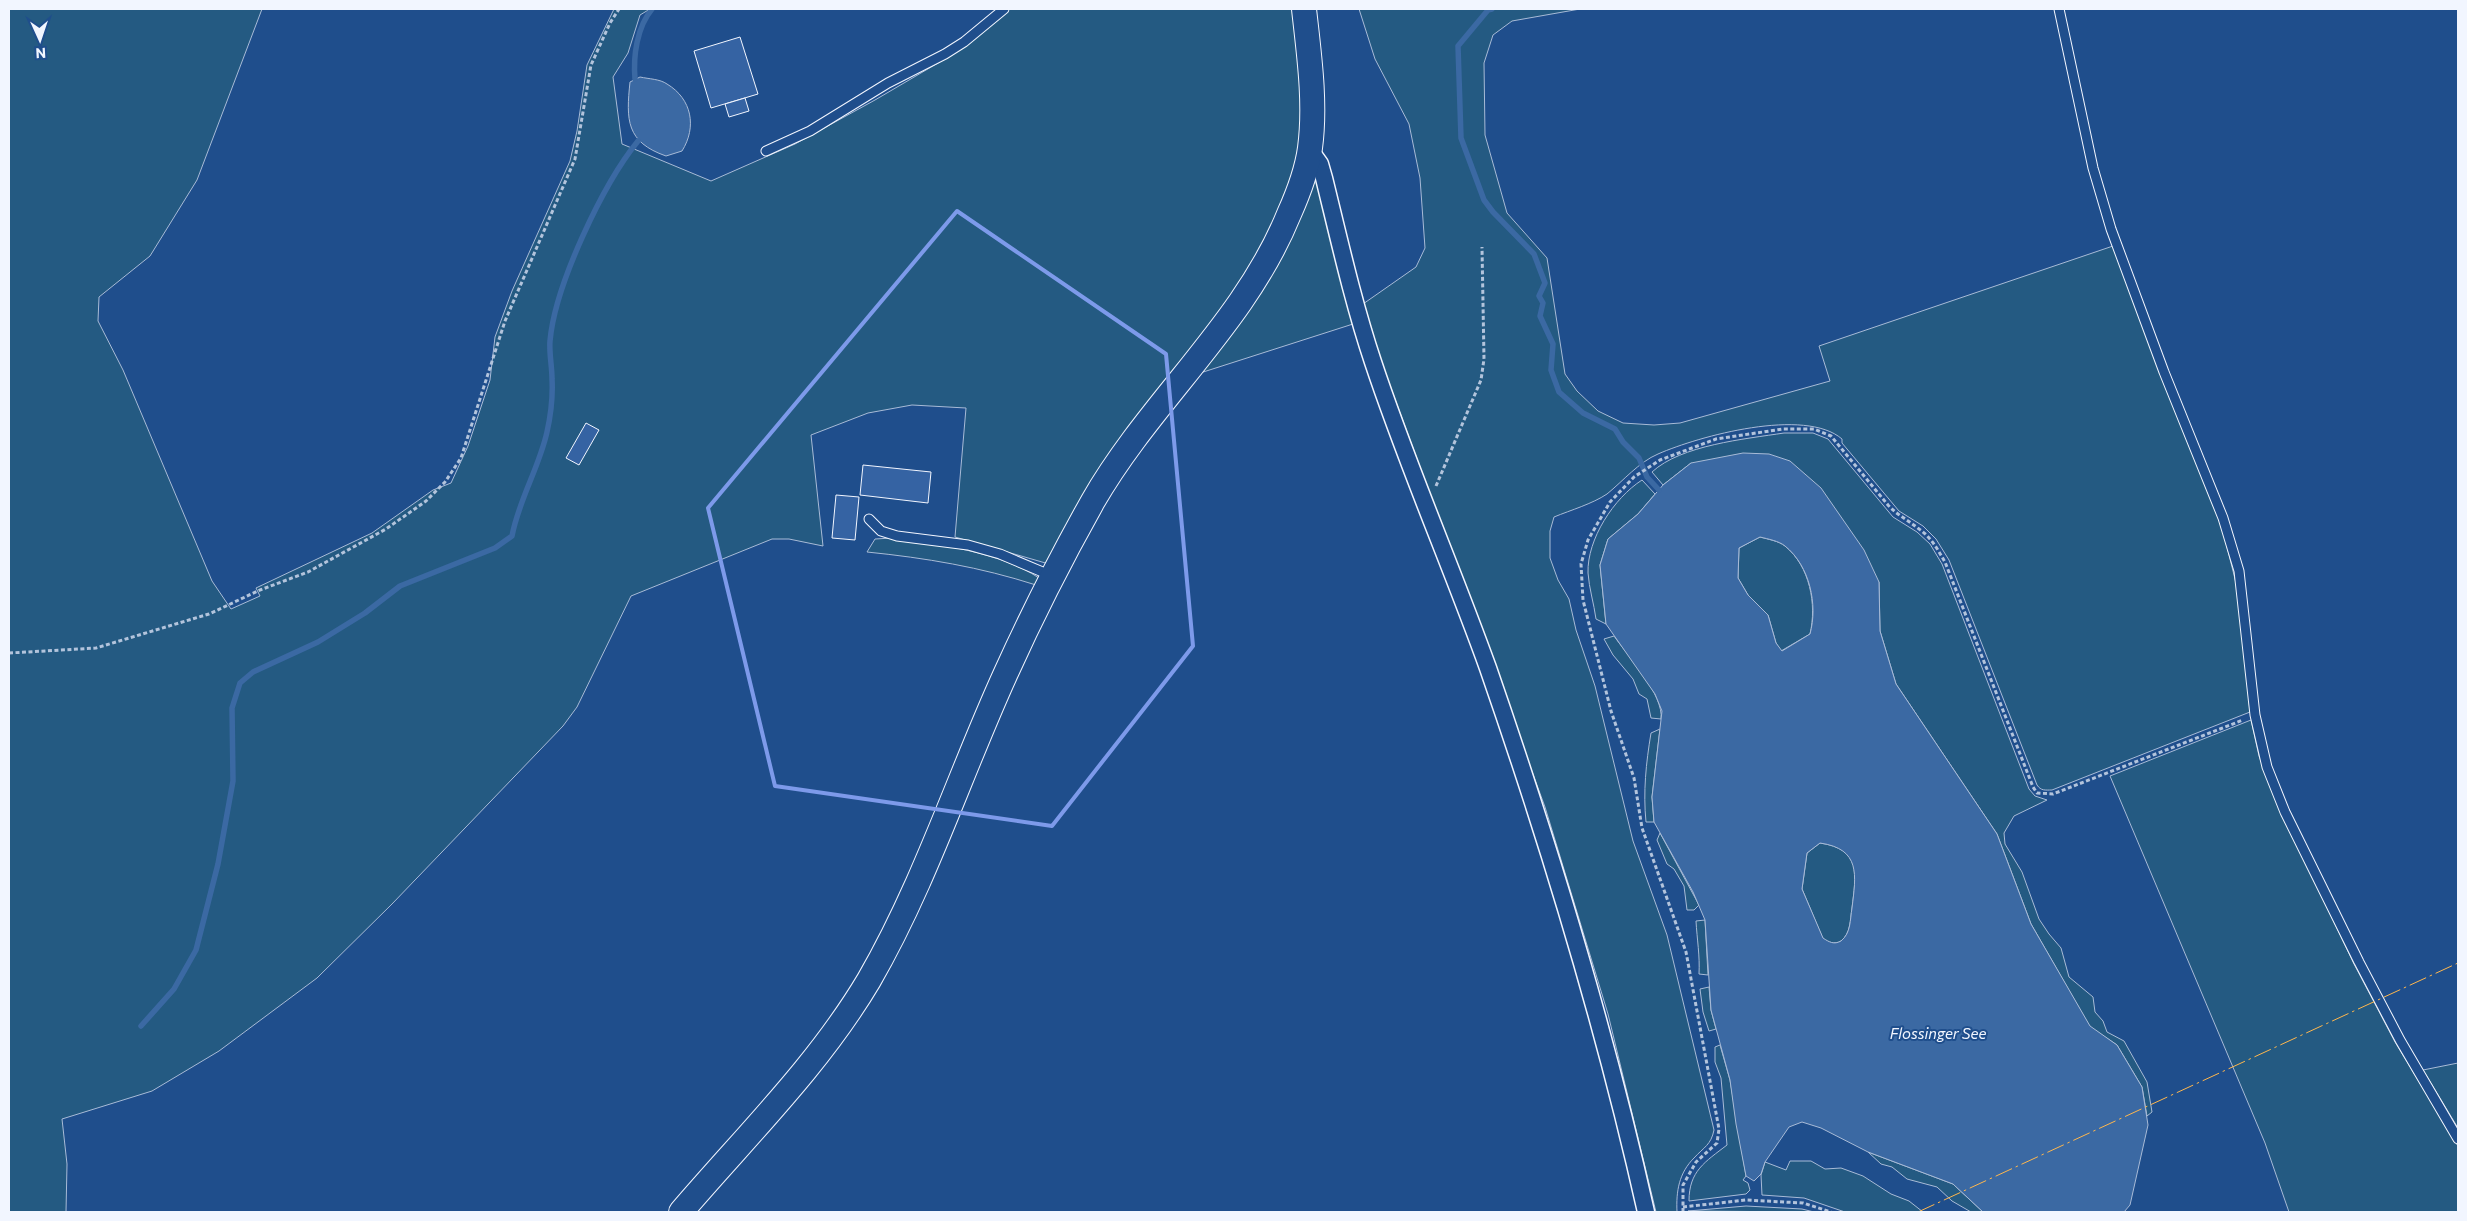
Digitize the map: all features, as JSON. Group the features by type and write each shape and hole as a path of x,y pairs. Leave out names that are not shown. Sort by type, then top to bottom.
{"main road":[{"path":"680,1212 801,1076 842,1023 866,984 912,897 1005,676 1052,576 1096,497 1142,428 1204,351 1257,276 1274,247 1290,212 1310,150 1311,97 1304,9"}],"street":[{"path":"1310,150 1320,164 1350,285 1374,364 1487,667 1535,810 1599,1016 1646,1212"}],"lane":[{"path":"766,151 810,131 888,83 945,54 964,42 1004,9"},
{"path":"2059,9 2093,168 2111,229 2164,372 2223,518 2239,571 2255,716 2267,767 2298,838 2400,1040 2458,1139"},
{"path":"869,518 881,531 897,536 968,545 1000,554 1052,576"}],"path":[{"path":"9,653 96,648 209,614 260,590 308,572 377,534 426,501 445,482 461,458 505,321 575,159 591,65 618,9"},
{"path":"1426,503 1448,461 1481,380 1484,359 1482,246"},
{"path":"1683,1212 1683,1184 1696,1162 1717,1143 1719,1130 1686,952 1642,828 1634,778 1611,711 1583,600 1581,564 1588,540 1610,502 1634,478 1660,460 1716,439 1783,429 1814,429 1831,436 1896,514 1920,529 1933,542 1945,562 2033,787 2037,792 2053,794 2255,716"},
{"path":"1683,1207 1746,1200 1803,1203 1832,1212"}],"highlighted area":[{"path":"957,211 1166,354 1193,646 1052,826 775,786 708,508"}],"shaded area":[{"path":"9,9 262,9 197,180 150,256 99,297 98,321 123,370 212,581 231,609 260,596 256,588 372,533 433,490 451,483 468,446 490,380 495,337 512,291 570,161 577,131 587,65 614,9 650,9 640,15 628,53 613,77 622,144 711,181 795,144 875,100 955,53 1010,9 1296,9 1304,118 1300,145 1286,199 1255,261 1049,564 955,537 966,408 912,405 868,413 811,435 823,546 789,539 772,539 631,596 577,707 563,726 392,904 317,978 219,1051 152,1091 62,1119 67,1164 66,1212 9,1212"},
{"path":"1359,9 1580,9 1512,21 1493,35 1484,63 1485,135 1507,213 1547,258 1565,374 1577,391 1598,411 1623,423 1654,425 1680,423 1830,381 1819,346 2113,246 2222,527 2240,599 2250,712 2052,790 2047,790 2037,785 1949,560 1936,539 1923,526 1899,511 1842,443 1842,439 1825,430 1803,425 1778,425 1724,433 1676,447 1651,457 1601,498 1554,517 1550,531 1550,558 1558,580 1569,599 1576,630 1595,686 1633,841 1667,935 1714,1130 1709,1143 1689,1164 1682,1176 1677,1197 1677,1212 1656,1212 1608,1014 1545,807 1378,353 1363,304 1416,267 1425,248 1420,178 1409,124 1375,59"},
{"path":"1314,178 1318,180 1353,324 1197,374"},
{"path":"1784,433 1813,433 1828,439 1893,517 1917,532 1930,544 1942,564 2029,789 2035,796 2047,800 2014,816 2004,833 2005,844 2022,872 2039,919 2061,948 2069,977 2093,997 2095,1012 2103,1021 2107,1032 2124,1041 2147,1082 2152,1112 2147,1116 2142,1087 2117,1045 2090,1027 2031,924 1997,834 1896,684 1880,631 1879,582 1691,463 1663,485 1652,472 1679,455 1696,449"},
{"path":"1642,480 1655,494 1638,514 1608,539 1600,565 1606,624 1596,619 1589,584 1589,560 1592,547 1597,533 1612,508"},
{"path":"1760,537 1782,544 1794,554 1806,575 1810,587 1813,611 1810,634 1781,651 1776,643 1768,615 1748,595 1738,578 1739,548"},
{"path":"892,538 968,550 1006,562 1039,578 1036,585 953,564 867,552 875,539"},
{"path":"1614,636 1651,687 1657,699 1661,719 1651,718 1647,699 1639,694 1633,679 1613,655 1604,639"},
{"path":"2251,720 2259,756 2274,796 2354,964 2395,1042 2458,1146 2458,1212 2289,1212 2265,1143 2110,776"},
{"path":"1660,729 1652,797 1654,822 1646,822 1645,789 1649,744 1651,733"},
{"path":"1660,833 1699,905 1694,910 1687,910 1684,886 1674,869 1667,864 1657,840"},
{"path":"1820,843 1834,846 1843,851 1850,858 1855,875 1850,926 1844,938 1836,943 1823,939 1802,889 1807,853"},
{"path":"1705,920 1708,975 1699,974 1696,921"},
{"path":"1709,987 1711,1010 1716,1029 1709,1031 1703,1012 1700,989"},
{"path":"1720,1045 1730,1080 1746,1176 1743,1180 1748,1183 1750,1190 1746,1194 1689,1201 1695,1175 1705,1162 1727,1145 1721,1078 1715,1062 1715,1047"},
{"path":"2458,1063 2458,1128 2423,1070"},
{"path":"1868,1152 1953,1184 1983,1212 1971,1212 1952,1201 1937,1187 1907,1179 1892,1167 1881,1164"},
{"path":"1790,1161 1811,1161 1825,1169 1841,1168 1863,1176 1891,1194 1909,1201 1923,1212 1845,1212 1804,1198 1762,1195 1761,1175 1765,1162 1786,1170"},
{"path":"1746,1206 1802,1209 1814,1212 1688,1211"}],"water":[{"path":"640,77 664,82 682,97 687,105 690,114 690,133 682,151 666,156 643,144 636,136 629,118 628,108 630,82"},
{"name":"Flossinger See","path":"1743,453 1769,454 1790,461 1821,488 1864,550 1879,582 1880,631 1896,684 1997,834 2031,924 2090,1026 2117,1045 2142,1087 2148,1125 2130,1205 2124,1212 1983,1212 1953,1184 1868,1152 1821,1128 1802,1122 1789,1127 1765,1162 1761,1174 1754,1181 1746,1176 1730,1080 1711,1010 1705,920 1693,892 1654,822 1652,797 1662,711 1655,694 1606,624 1600,565 1608,539 1638,514 1663,485 1691,463","holes":["1760,537 1780,543 1794,554 1801,564 1810,587 1813,611 1810,634 1782,651 1776,643 1768,615 1748,595 1738,578 1739,548","1820,843 1843,851 1853,865 1854,885 1850,926 1844,938 1836,943 1829,942 1823,938 1802,889 1807,853"]}],"building":[{"path":"740,37 758,94 711,108 694,51"},
{"path":"745,98 749,111 729,117 725,104"},
{"path":"586,423 599,430 579,465 566,458"},
{"path":"863,465 931,472 928,503 860,495"},
{"path":"836,495 859,497 855,540 832,538"}],"waterway":[{"path":"635,79 637,42 643,24 652,9"},
{"path":"1492,9 1488,10 1458,46 1461,138 1484,200 1493,212 1534,254 1545,283 1539,296 1543,303 1540,316 1553,344 1551,370 1559,392 1583,413 1615,429 1623,442 1639,458 1647,477 1659,490"},
{"path":"141,1026 174,989 196,950 218,864 233,781 232,708 240,683 253,672 318,642 365,613 400,586 495,548 512,536 519,509 539,458 548,425 552,392 550,341 561,292 571,264 596,208 624,160 638,141"}],"power":[{"path":"1918,1212 2458,963"}]}
